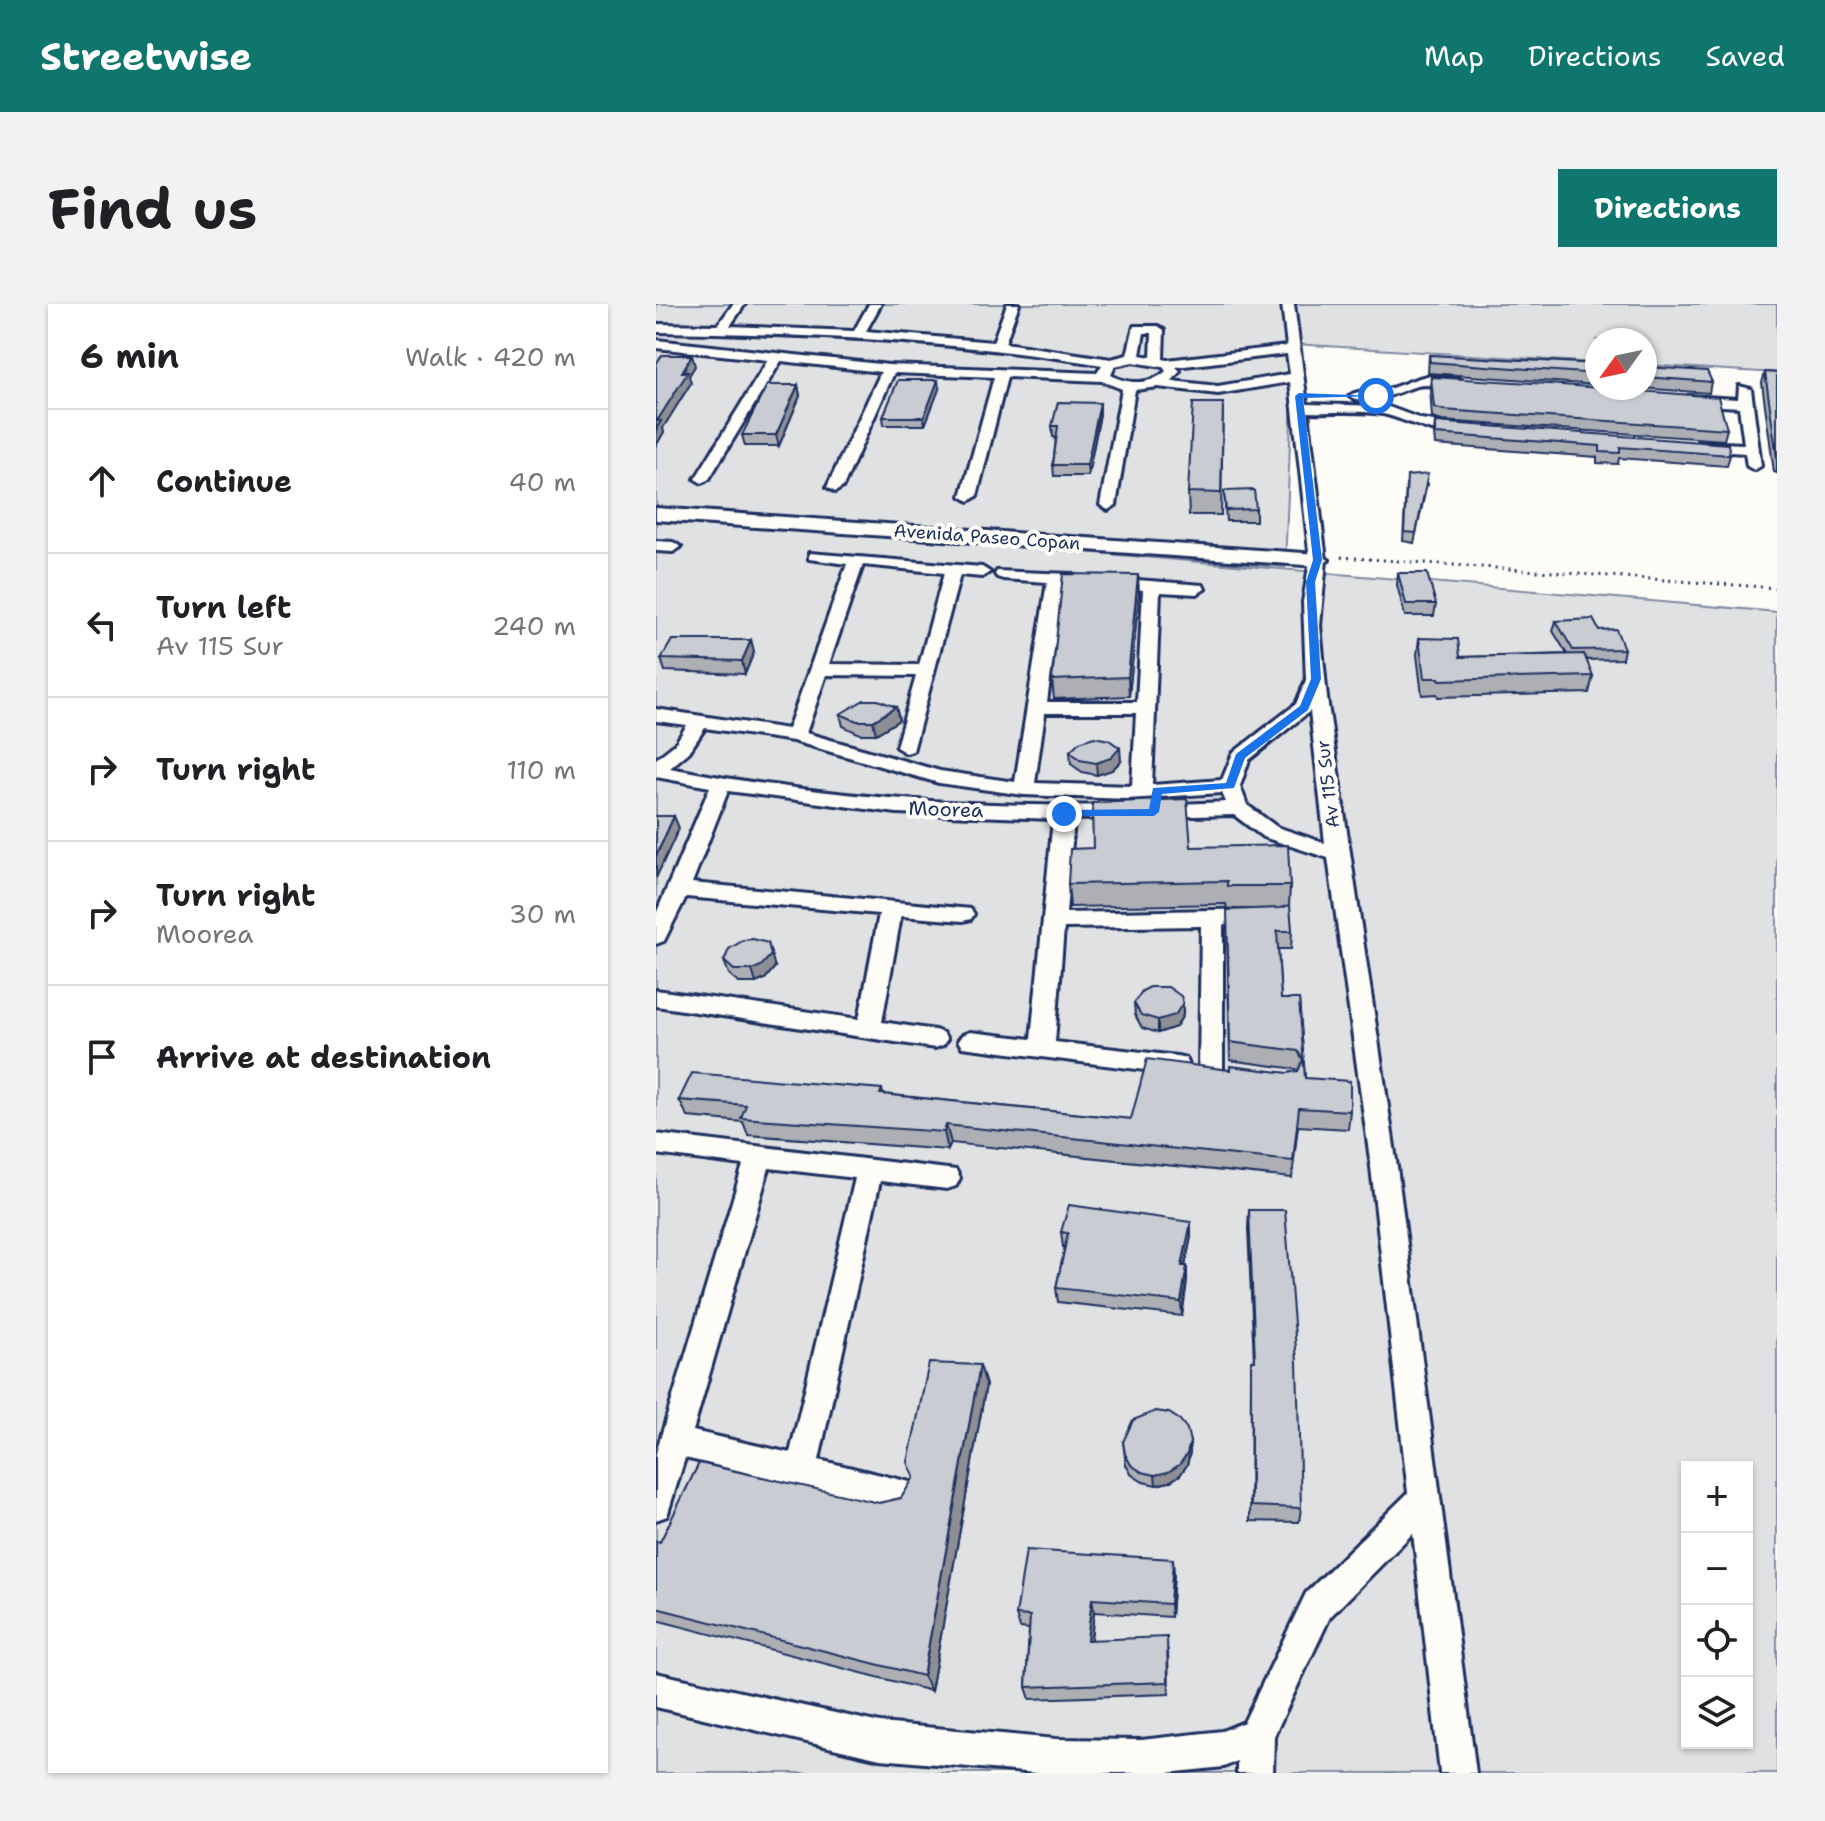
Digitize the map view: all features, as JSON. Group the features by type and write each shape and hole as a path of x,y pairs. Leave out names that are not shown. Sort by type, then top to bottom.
{"main road":[{"name":"Avenida Paseo Copan","path":"656,514 1318,560"}],"street":[{"path":"722,329 739,304"},
{"path":"858,334 875,304"},
{"path":"997,347 1013,304"},
{"name":"Av 115 Sur","path":"1288,304 1318,560 1311,582 1316,679 1336,853 1345,888 1384,1167 1458,1773"},
{"path":"656,328 858,334 997,347 1111,363 1133,358 1165,367 1297,378 1376,396 1427,380 1473,384"},
{"path":"1133,358 1138,329 1158,330 1156,340 1165,367 1158,383"},
{"path":"656,361 662,344 889,369 1105,377 1129,386 1158,383 1218,390 1297,378 1399,413 1418,423 1439,428 1486,431"},
{"path":"702,479 776,358"},
{"path":"1105,377 1103,372 1111,363"},
{"path":"835,487 889,369"},
{"path":"969,496 1001,375"},
{"path":"1108,505 1129,386"},
{"path":"1395,390 1399,413"},
{"path":"1673,399 1745,396 1754,466"},
{"path":"1689,445 1752,449"},
{"path":"815,556 982,572"},
{"path":"795,736 857,560"},
{"path":"906,747 953,569"},
{"path":"1003,574 1084,580"},
{"path":"1024,789 1056,578"},
{"path":"1125,584 1197,589"},
{"path":"1152,586 1146,708 1154,812"},
{"path":"820,669 925,671"},
{"path":"1316,679 1304,707 1240,757 1230,786 1238,808 1270,832 1336,853"},
{"path":"1037,707 1146,708"},
{"path":"656,715 795,736 939,777 1024,789 1150,791 1230,786"},
{"path":"656,770 691,739 699,720"},
{"name":"Moorea","path":"656,770 721,784 895,807 1064,814 1238,808"},
{"path":"656,936 679,889 721,784"},
{"path":"1042,1049 1064,814"},
{"path":"679,889 963,914"},
{"path":"869,1030 891,908"},
{"path":"1054,921 1279,916"},
{"path":"1211,1069 1212,918"},
{"path":"656,998 935,1039"},
{"path":"970,1041 1242,1073"},
{"path":"656,1144 947,1178"},
{"path":"656,1505 759,1156"},
{"path":"801,1471 870,1169"},
{"path":"675,1441 903,1494"},
{"path":"1255,1773 1256,1734 1318,1605 1425,1498"},
{"path":"656,1690 880,1741 1056,1757 1141,1758 1224,1749 1256,1734"}],"path":[{"path":"1318,560 1345,556 1777,588"}],"shaded area":[{"path":"656,304 1777,304 1777,373 1657,366 1657,328 1585,328 1585,362 1294,344 1285,567 775,525 1777,612 1777,1773 656,1773"}],"building":[{"path":"662,355 692,355 682,372 688,372 657,421 661,421 656,429 656,364"},
{"path":"1429,355 1585,363 1585,373 1430,362"},
{"path":"1657,368 1707,371 1712,382 1657,378"},
{"path":"1765,372 1777,373 1777,458"},
{"path":"1431,377 1549,384 1585,387 1585,400 1657,400 1657,392 1718,397 1727,429 1443,410 1434,407"},
{"path":"898,380 938,380 924,417 883,417"},
{"path":"767,385 798,385 776,435 742,435"},
{"path":"1058,402 1100,403 1087,465 1053,465 1058,426 1052,426"},
{"path":"1193,403 1223,403 1221,493 1188,492"},
{"path":"1435,422 1728,444 1730,455 1620,447 1620,453 1600,452 1600,446 1436,434"},
{"path":"1428,474 1416,533 1404,532 1407,476"},
{"path":"1254,490 1256,509 1226,510 1224,491"},
{"path":"1398,573 1427,573 1436,604 1406,604"},
{"path":"1063,574 1138,575 1128,677 1052,680"},
{"path":"1593,619 1599,630 1616,629 1624,649 1573,650 1556,621"},
{"path":"1419,638 1458,639 1460,657 1584,654 1593,676 1424,678"},
{"path":"672,640 751,640 742,661 661,659"},
{"path":"864,700 878,700 896,707 873,721 857,721 840,714"},
{"path":"1094,737 1109,740 1120,748 1111,758 1096,763 1080,760 1070,751 1079,742"},
{"path":"1187,799 1191,847 1288,845 1290,886 1227,886 1227,881 1068,884 1070,849 1093,848 1092,803"},
{"path":"656,816 674,816 656,856"},
{"path":"1290,905 1292,931 1277,931 1281,999 1299,999 1305,1078 1350,1081 1350,1111 1299,1108 1293,1161 946,1125 944,1132 741,1118 746,1105 679,1100 692,1073 882,1089 880,1094 1131,1119 1147,1059 1230,1070 1230,1066 1288,1073 1298,1071 1303,1060 1298,1051 1230,1042 1227,910"},
{"path":"744,940 768,943 771,955 761,966 752,970 734,970 724,961 729,949"},
{"path":"1150,987 1168,987 1181,996 1183,1003 1175,1015 1158,1020 1141,1015 1134,1003 1142,991"},
{"path":"1069,1205 1191,1222 1182,1266 1187,1266 1181,1302 1056,1288 1068,1233 1061,1232"},
{"path":"1249,1210 1285,1210 1297,1362 1301,1508 1251,1506 1251,1361 1255,1361"},
{"path":"929,1363 980,1365 923,1676 656,1608 656,1541 660,1542 699,1463 879,1503 901,1498 914,1477 908,1462"},
{"path":"1156,1411 1169,1413 1180,1420 1187,1429 1190,1442 1187,1454 1179,1465 1155,1475 1131,1465 1123,1442 1133,1420"},
{"path":"1026,1550 1173,1559 1170,1604 1092,1599 1087,1640 1167,1637 1168,1682 1026,1687 1030,1616 1016,1615"}],"route":[{"path":"1064,814 1154,812 1157,791 1230,786 1240,757 1304,707 1316,679 1311,582 1318,560 1299,396 1376,396"}]}
